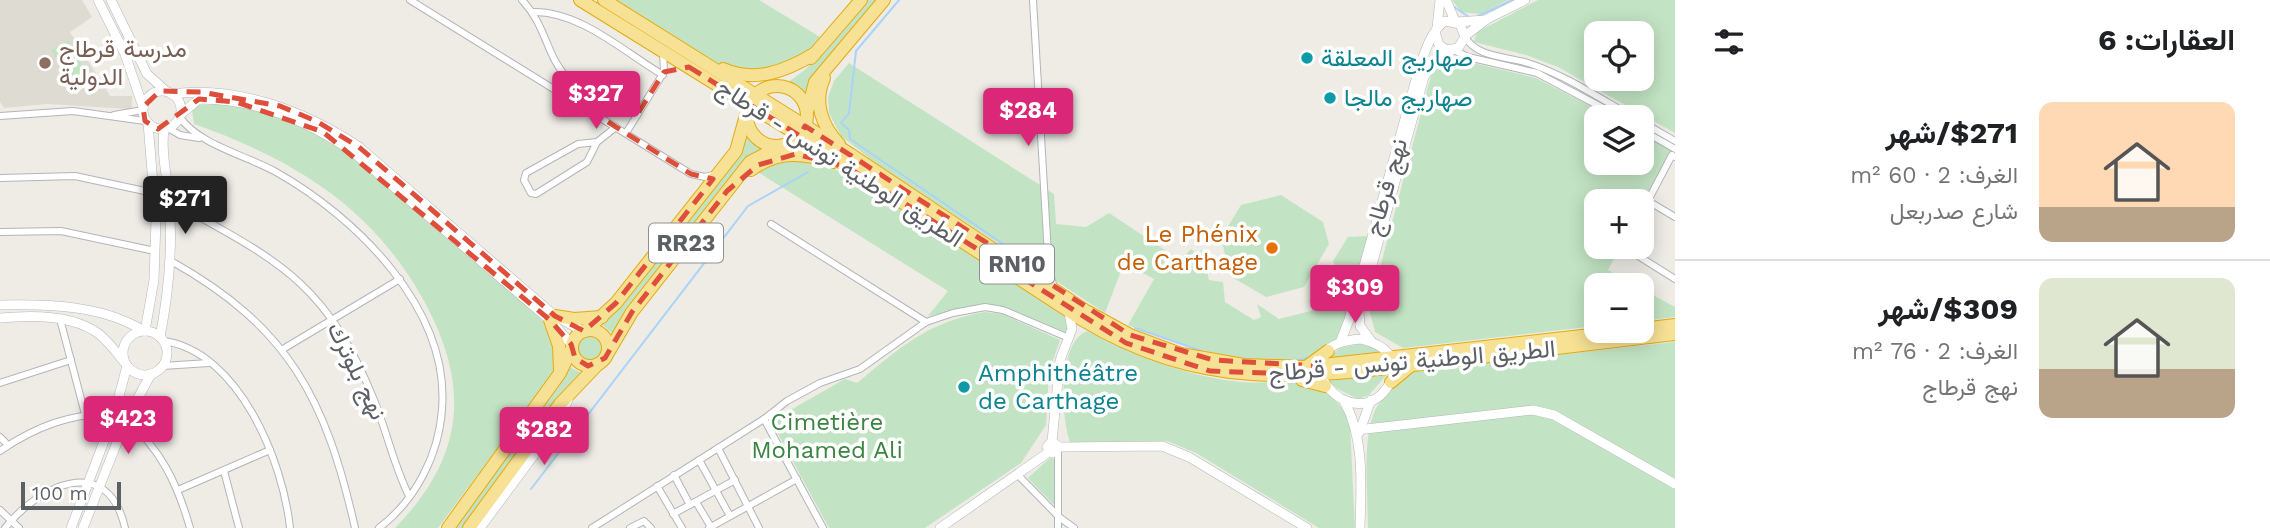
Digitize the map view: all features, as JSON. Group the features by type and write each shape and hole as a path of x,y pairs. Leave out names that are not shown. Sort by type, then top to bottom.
{"highway":[{"name":"الطريق الوطنية تونس - قرطاج","path":"580,0 750,105 804,126 848,160 1095,327 1180,364 1241,375 1292,377 1390,357 1413,360 1675,334"},
{"name":"الطريق الوطنية تونس - قرطاج","path":"604,0 680,49 750,105"},
{"path":"750,105 771,86 795,74 861,0"},
{"path":"783,145 804,126 812,88 884,0"},
{"path":"680,49 742,75 771,74 786,70 814,54"},
{"path":"829,67 819,91 820,114 848,160"},
{"name":"RN10","path":"771,86 786,87 799,95 804,126"},
{"path":"735,96 743,130"},
{"name":"RR23","path":"447,528 560,373 572,347 584,331 602,317 736,151 750,105"},
{"name":"RN10","path":"750,105 747,124 757,139 765,144 783,145"},
{"name":"RR23","path":"469,528 575,386 602,361 632,312 750,162 783,145"},
{"path":"727,191 758,165 780,155 848,160"},
{"name":"الطريق الوطنية تونس - قرطاج","path":"848,160 1130,335 1181,354 1317,374"},
{"path":"560,373 559,345 552,318 602,317"},
{"path":"1654,328 1675,325"},
{"path":"572,347 578,362 588,366 602,361 608,348 605,337 596,331 584,331"},
{"name":"الطريق الوطنية تونس - قرطاج","path":"1413,360 1584,337"},
{"path":"1317,374 1334,347"},
{"path":"1390,357 1413,360"},
{"path":"1391,382 1413,360"}],"street":[{"path":"98,0 125,54 146,122 154,193 155,251 151,301 145,331"},
{"path":"111,0 146,74 179,102 181,116 190,131 277,172 339,215 400,279 428,332 440,367 443,388 442,422 436,449 424,475 399,511 379,528"},
{"path":"410,0 691,174 705,177 718,173"},
{"path":"522,0 533,12 556,65 570,81 637,115"},
{"path":"1033,0 1049,272 1055,290"},
{"name":"نهج قرطاج","path":"1334,347 1349,320 1415,83 1436,30 1440,0"},
{"path":"1446,0 1455,22 1462,27 1465,37 1478,51 1525,62 1557,74 1612,105"},
{"path":"1453,50 1487,19 1525,0"},
{"path":"533,12 549,12 583,26 668,71 689,67"},
{"path":"1487,19 1445,21 1436,30 1439,45 1468,57 1537,73 1597,105"},
{"name":"نهج قرطاج","path":"1371,341 1360,326 1359,312 1426,71 1434,62 1453,50"},
{"path":"626,134 668,71 663,51"},
{"path":"562,93 570,81"},
{"path":"143,108 149,96 169,92 234,95 280,106 334,130 359,147 552,318 572,347"},
{"path":"83,528 126,420 151,374 162,366 167,354 162,339 171,261 169,200 163,153 166,129 199,99 236,102 284,115 323,132 353,152 552,318 584,331"},
{"path":"112,115 143,108"},
{"path":"0,116 47,111 112,115 146,122 180,135 204,139"},
{"path":"597,142 578,144 526,173 524,180 531,193 536,194 587,162 597,142 616,127"},
{"path":"1654,129 1675,141"},
{"path":"1654,139 1674,153 1654,190"},
{"path":"691,174 699,184 698,197"},
{"path":"0,178 75,176 154,193"},
{"name":"نهج بلوترك","path":"169,200 285,268 334,320 374,400 409,496"},
{"path":"1654,205 1675,217"},
{"path":"771,225 926,322"},
{"path":"0,232 61,231 155,251"},
{"path":"1644,259 1673,277"},
{"path":"171,261 228,297 284,349 323,417 346,487 355,528"},
{"path":"284,349 400,279"},
{"path":"0,305 83,309 113,316 162,339 189,347 210,363 237,392 270,450 282,485 290,528"},
{"path":"592,528 764,419 787,401 820,383 860,369 926,322 985,307 1003,310 1070,336"},
{"path":"1058,528 1055,447 1060,360 1070,336 1072,321 1068,310"},
{"path":"0,318 60,319 84,325 100,334 126,365 138,374 151,374"},
{"path":"60,319 85,414"},
{"path":"1070,336 1082,327 1095,327"},
{"path":"71,528 114,415 126,365 123,355 128,338 145,331"},
{"path":"1334,347 1350,340 1371,341 1390,357 1391,382 1371,400 1358,432"},
{"path":"0,383 71,360"},
{"path":"162,366 210,363"},
{"path":"1317,374 1344,401 1358,432 1360,528"},
{"path":"480,528 554,428 575,386"},
{"path":"1344,401 1371,400"},
{"path":"1358,432 1533,410 1554,415 1675,484"},
{"path":"0,451 45,427 85,414 114,415"},
{"path":"764,419 821,528"},
{"path":"126,420 155,449 178,490 190,528"},
{"path":"0,437 8,445"},
{"path":"940,528 1055,447 1162,446 1189,457 1307,528"},
{"path":"718,448 760,528"},
{"path":"178,490 270,450"},
{"path":"699,460 730,516"},
{"path":"224,471 239,528"},
{"path":"674,475 710,527 797,479"},
{"path":"1018,475 1059,517 1074,528"},
{"path":"673,514 735,480"},
{"path":"5,528 54,489 73,482 89,481 100,486 117,508 125,528"},
{"path":"657,486 682,528"},
{"path":"0,510 19,528"},
{"path":"630,528 642,522 647,522 651,528"}],"highlighted area":[{"path":"689,67 800,136 805,126 1130,335 1213,360 1318,366 1319,375 1210,371 1126,343 847,167 796,154 758,165 727,191 632,312 605,358 588,366 575,358 571,344 550,320 323,132 236,102 199,99 158,129 145,121 143,107 160,91 201,92 280,106 316,121 359,147 555,316 584,331 616,303 713,179 691,174 562,93 570,81 637,115 664,72"}],"shaded area":[{"name":"مدرسة قرطاج الدولية","path":"0,0 82,0 92,17 70,32 110,96 132,96 132,107 129,109 47,104 4,108 0,102"}],"green space":[{"path":"615,0 759,0 820,37 805,57 784,69 729,70"},
{"path":"865,0 878,0 814,74 803,95 787,83 806,69"},
{"path":"1452,0 1508,0 1480,14 1461,12"},
{"path":"1538,0 1675,0 1675,133 1654,121 1654,105 1625,105 1601,91 1654,91 1654,21 1584,21 1584,82 1558,67 1526,55 1474,42 1477,32"},
{"path":"68,40 92,82 76,91 51,50"},
{"path":"1452,58 1536,78 1589,105 1584,105 1584,175 1654,175 1654,140 1671,150 1650,189 1584,189 1584,259 1614,259 1608,270 1613,273 1584,273 1584,327 1403,348 1375,332 1369,309 1433,68 1442,60"},
{"path":"849,63 1054,194 1056,224 1086,227 1109,213 1174,256 1184,256 1191,249 1195,252 1203,250 1209,280 1223,282 1225,302 1254,320 1261,317 1257,304 1279,319 1311,311 1315,304 1309,301 1335,266 1333,261 1348,237 1368,236 1340,334 1322,351 1298,359 1269,361 1238,358 1177,342 1128,325 1154,279 1124,263 1105,313 878,165 841,136 829,113 828,97 834,81"},
{"path":"220,104 278,115 329,137 536,312 549,332 556,369 438,528 395,528 420,499 438,471 449,442 454,412 453,383 446,352 434,320 397,259 375,232 336,197 276,159 194,124 192,110 199,105"},
{"path":"747,136 764,149 613,334 601,324 740,153"},
{"path":"796,160 829,166 866,186 1066,315 1069,328 1066,332 1004,307 985,304 928,316 948,291 759,173 772,165"},
{"path":"1281,195 1323,222 1329,244 1304,287 1266,297 1230,276 1221,238 1241,205"},
{"path":"1654,296 1675,307 1675,317 1654,320"},
{"name":"Cimetière Mohamed Ali","path":"985,312 1002,314 1060,340 1049,372 1046,425 1021,463 925,528 829,528 771,421 845,379 857,383 902,347 931,329 965,316"},
{"path":"1088,331 1143,357 1200,375 1241,382 1300,383 1316,387 1328,394 1342,408 1350,426 1355,528 1319,528 1196,453 1167,441 1070,442 1064,399 1066,364 1078,337"},
{"path":"590,334 600,338 604,348 600,358 590,362 580,358 576,348 580,338"},
{"path":"1675,342 1675,528 1368,528 1367,453 1370,424 1386,395 1416,370"},
{"path":"1365,343 1384,352 1390,371 1369,395 1358,399 1336,388 1327,379 1325,361 1340,348"},
{"path":"570,367 583,374 466,528 453,528"},
{"path":"1051,457 1056,461 1059,504 1055,506 1028,478"}],"waterway":[{"path":"899,0 856,51 849,113 841,123 849,130 850,139 1038,268"},
{"path":"1478,16 1512,0"},
{"path":"1454,7 1469,17"},
{"path":"531,489 748,206 808,172"},
{"path":"1135,328 1202,351"},
{"path":"1294,361 1307,358"}],"place":[{"name":"صهاريج المعلقة","path":"1307,58"},
{"name":"مدرسة قرطاج الدولية","path":"45,63"},
{"name":"صهاريج مالجا","path":"1330,98"},
{"name":"Le Phénix de Carthage","path":"1272,248"},
{"name":"Amphithéâtre de Carthage","path":"964,387"}]}
